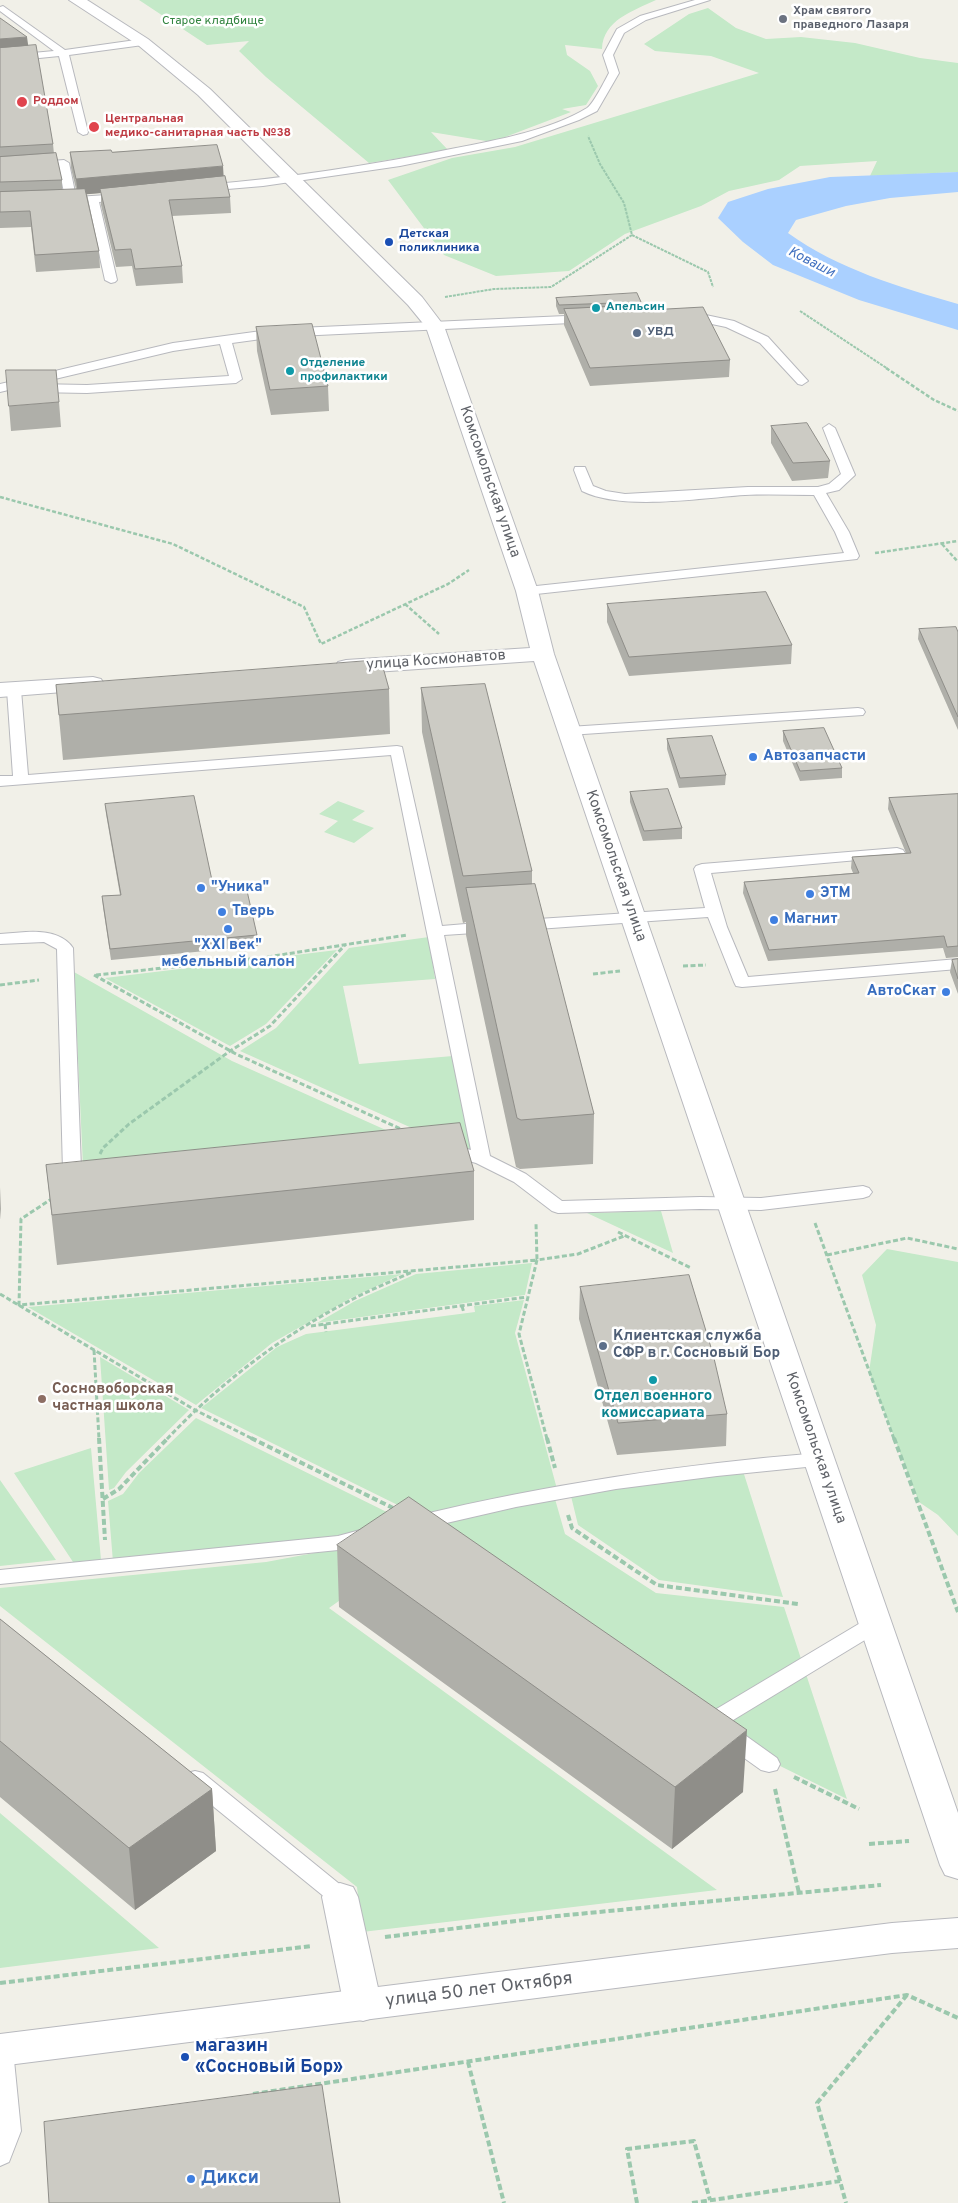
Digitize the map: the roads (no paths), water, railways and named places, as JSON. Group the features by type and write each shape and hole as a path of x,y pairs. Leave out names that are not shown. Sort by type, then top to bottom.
{"street":[{"name":"Комсомольская улица","path":"77,0 143,42 228,115 415,301 435,326 527,591 543,654 730,1205 958,1865"},
{"name":"улица Космонавтов","path":"324,668 543,654"},
{"path":"7,690 110,683"},
{"path":"340,1897 363,2006"},
{"name":"улица 50 лет Октября","path":"1,2050 892,1938 958,1934"}],"lane":[{"path":"195,189 291,179 456,153 518,139 575,118 593,108 614,73 608,55 620,31 643,18 705,0"},
{"path":"3,9 63,53 83,132"},
{"path":"0,59 143,42"},
{"path":"0,168 64,163 71,200"},
{"path":"54,201 93,200 130,196"},
{"path":"93,200 111,280"},
{"path":"673,315 683,314 730,324 764,340 802,381"},
{"path":"3,388 123,358 226,339 276,333 604,319"},
{"path":"3,388 87,388 236,379 226,339"},
{"path":"580,470 587,488 597,494 612,497 631,498 748,491 818,491 834,487 848,475 829,428"},
{"path":"527,591 852,556 842,532 818,491"},
{"path":"7,690 21,780"},
{"path":"569,731 858,712"},
{"path":"0,781 397,750 482,1159"},
{"path":"897,853 702,869 714,912 742,982 958,964"},
{"path":"435,931 634,919 714,912"},
{"path":"0,939 38,936 59,940 65,948 64,977 72,1171 93,1185 102,1184"},
{"path":"425,1151 445,1149 482,1159 520,1178 558,1207 700,1203 730,1205 761,1204 863,1192"},
{"path":"0,1576 338,1543 562,1491 686,1472 819,1460"},
{"path":"402,1527 444,1539"},
{"path":"769,1764 703,1718 875,1624"},
{"path":"178,1764 340,1897"},
{"path":"0,2155 9,2131 1,2050"}],"water":[{"name":"Коваши","path":"958,172 958,192 890,198 846,206 796,220 788,233 807,246 848,267 891,284 958,304 958,330 859,300 773,265 743,242 718,218 728,202 768,189 830,177"}],"place":[{"name":"Храм святого праведного Лазаря","path":"783,19"},
{"name":"Роддом","path":"22,102"},
{"name":"Центральная медико-санитарная часть №38","path":"94,127"},
{"name":"Детская поликлиника","path":"389,242"},
{"name":"Апельсин","path":"596,308"},
{"name":"УВД","path":"637,333"},
{"name":"Отделение профилактики","path":"290,371"},
{"name":"Автозапчасти","path":"753,757"},
{"name":"\"Уника\"","path":"201,888"},
{"name":"ЭТМ","path":"810,894"},
{"name":"Тверь","path":"222,912"},
{"name":"Магнит","path":"774,920"},
{"name":"\"XXI век\" мебельный салон","path":"228,929"},
{"name":"АвтоСкат","path":"946,992"},
{"name":"Клиентская служба СФР в г. Сосновый Бор","path":"603,1346"},
{"name":"Отдел военного комиссариата","path":"653,1380"},
{"name":"Сосновоборская частная школа","path":"42,1399"},
{"name":"магазин «Сосновый Бор»","path":"185,2057"},
{"name":"Дикси","path":"191,2179"}],"park label":[{"name":"Старое кладбище","path":"213,22"}]}
